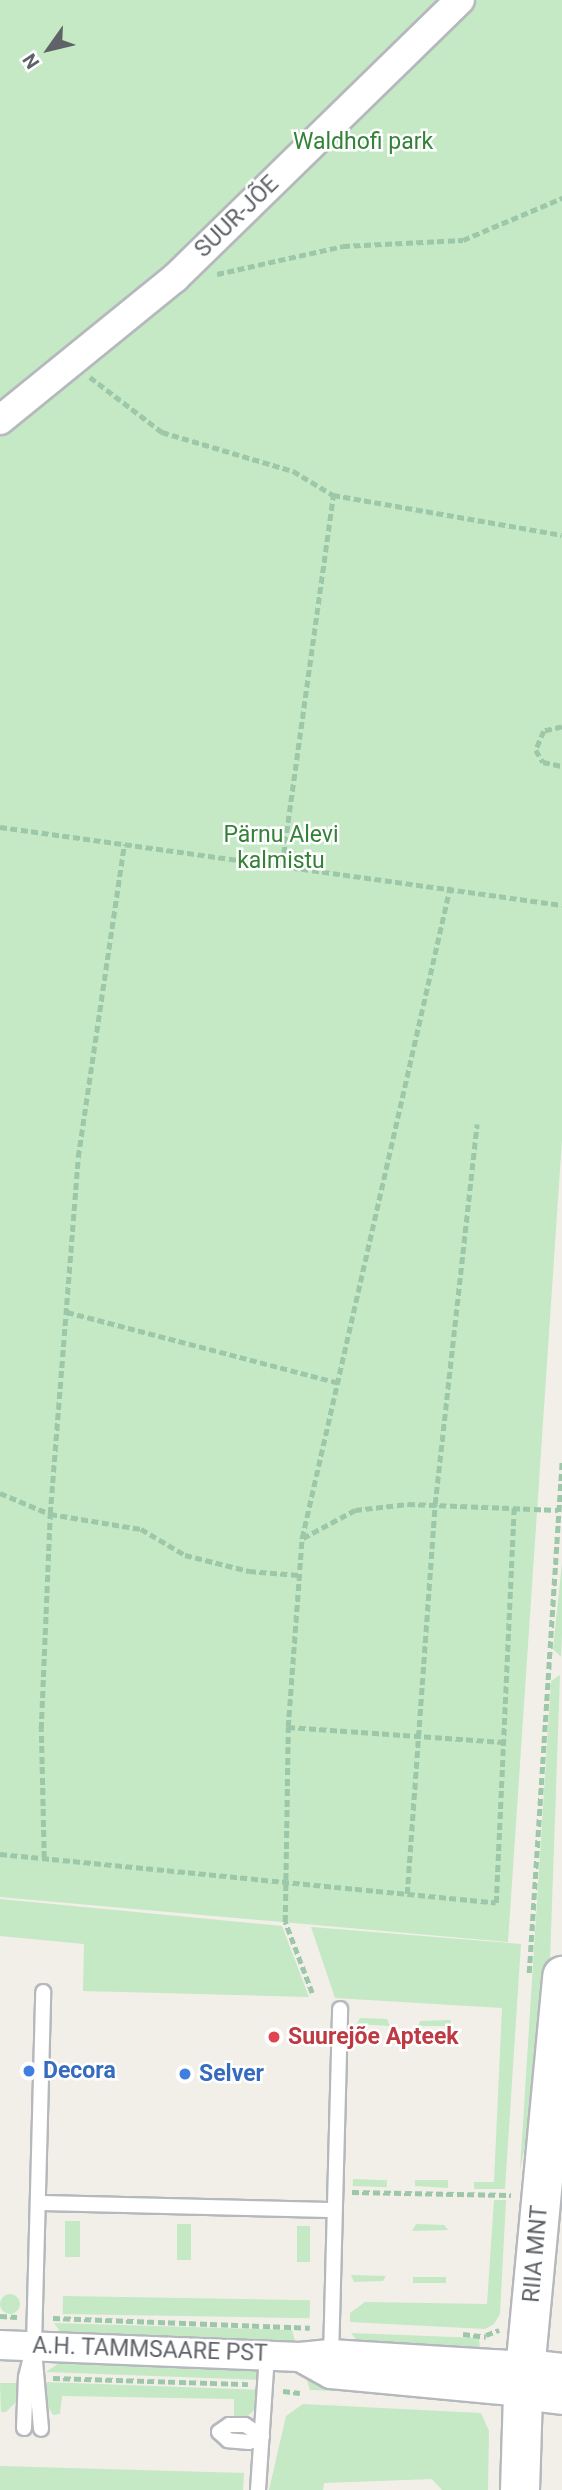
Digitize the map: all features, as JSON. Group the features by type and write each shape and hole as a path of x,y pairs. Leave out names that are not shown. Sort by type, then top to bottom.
{"main road":[{"name":"RIIA MNT","path":"520,2490 537,2376 562,1976"}],"street":[{"name":"SUUR-JÕE","path":"0,420 174,278 460,0"},
{"name":"A.H. TAMMSAARE PST","path":"0,2345 300,2357 330,2352 537,2376 562,2397"}],"lane":[{"path":"41,2429 39,2377 34,2345 40,2203 43,1992"},
{"path":"330,2352 332,2192 340,2009"},
{"path":"40,2203 332,2210"},
{"path":"24,2428 26,2377 34,2345"},
{"path":"258,2490 267,2355"}],"path":[{"path":"214,275 343,246 463,240 562,198"},
{"path":"71,362 162,432 293,471 333,495 562,535"},
{"path":"282,864 333,495"},
{"path":"562,727 544,731 536,750 543,761 562,766"},
{"path":"0,827 450,887 562,905"},
{"path":"44,1858 41,1729 50,1514 78,1157 124,844"},
{"path":"312,1993 285,1922 288,1727 302,1538 450,887"},
{"path":"407,1894 435,1504 477,1125"},
{"path":"67,1312 339,1383"},
{"path":"548,1648 562,1460"},
{"path":"0,1493 50,1514 141,1529 185,1555 249,1571 299,1575"},
{"path":"302,1538 355,1510 435,1504 558,1510"},
{"path":"0,1854 496,1903 514,1506"},
{"path":"288,1727 503,1742"},
{"path":"332,2192 512,2195"},
{"path":"0,2316 330,2352"},
{"path":"460,2334 486,2335 487,2349"},
{"path":"39,2377 265,2384 300,2393"}],"green space":[{"name":"Pärnu Alevi kalmistu","path":"0,0 562,0 562,1140 508,1942 0,1897"},
{"path":"562,1563 562,1633 561,1657 553,1649"},
{"path":"560,1675 549,1989 541,2067 520,2170 551,1681"},
{"path":"0,1899 282,1926 309,1997 83,1991 84,1944 0,1936"},
{"path":"311,1927 521,1944 505,2189 474,2189 474,2182 494,2182 502,2008 335,1998"},
{"path":"360,2018 387,2019 390,2026 357,2024"},
{"path":"450,2020 452,2026 418,2026 420,2021"},
{"path":"353,2179 387,2180 387,2187 353,2186"},
{"path":"415,2180 448,2180 448,2188 415,2186"},
{"path":"494,2200 506,2200 500,2314 494,2324 485,2329 350,2322 350,2313 365,2302 487,2304"},
{"path":"65,2221 80,2221 80,2257 65,2257"},
{"path":"177,2224 191,2224 191,2260 177,2260"},
{"path":"416,2224 444,2225 448,2230 412,2231"},
{"path":"297,2226 310,2226 310,2262 297,2262"},
{"path":"351,2275 386,2276 383,2281 354,2282"},
{"path":"413,2277 446,2277 446,2283 413,2283"},
{"path":"10,2294 17,2297 20,2304 17,2311 10,2314 3,2311 0,2304 3,2297"},
{"path":"63,2296 310,2300 310,2318 63,2314"},
{"path":"54,2323 292,2330 295,2341 61,2333"},
{"path":"351,2333 479,2338 480,2349 359,2343"},
{"path":"62,2361 254,2368 259,2371 261,2380 46,2372"},
{"path":"307,2380 384,2393 310,2390"},
{"path":"44,2382 260,2390 258,2407 244,2419 234,2419 234,2399 62,2396 60,2414 53,2415 44,2399"},
{"path":"0,2383 18,2383 16,2402 6,2412 1,2412"},
{"path":"303,2404 481,2413 489,2431 488,2490 442,2490 432,2479 324,2483 323,2490 269,2490 286,2416"},
{"path":"0,2466 244,2473 243,2490 0,2490"}],"place":[{"name":"Suurejõe Apteek","path":"274,2037"},
{"name":"Decora","path":"29,2071"},
{"name":"Selver","path":"185,2074"}],"park label":[{"name":"Waldhofi park","path":"363,142"}]}
